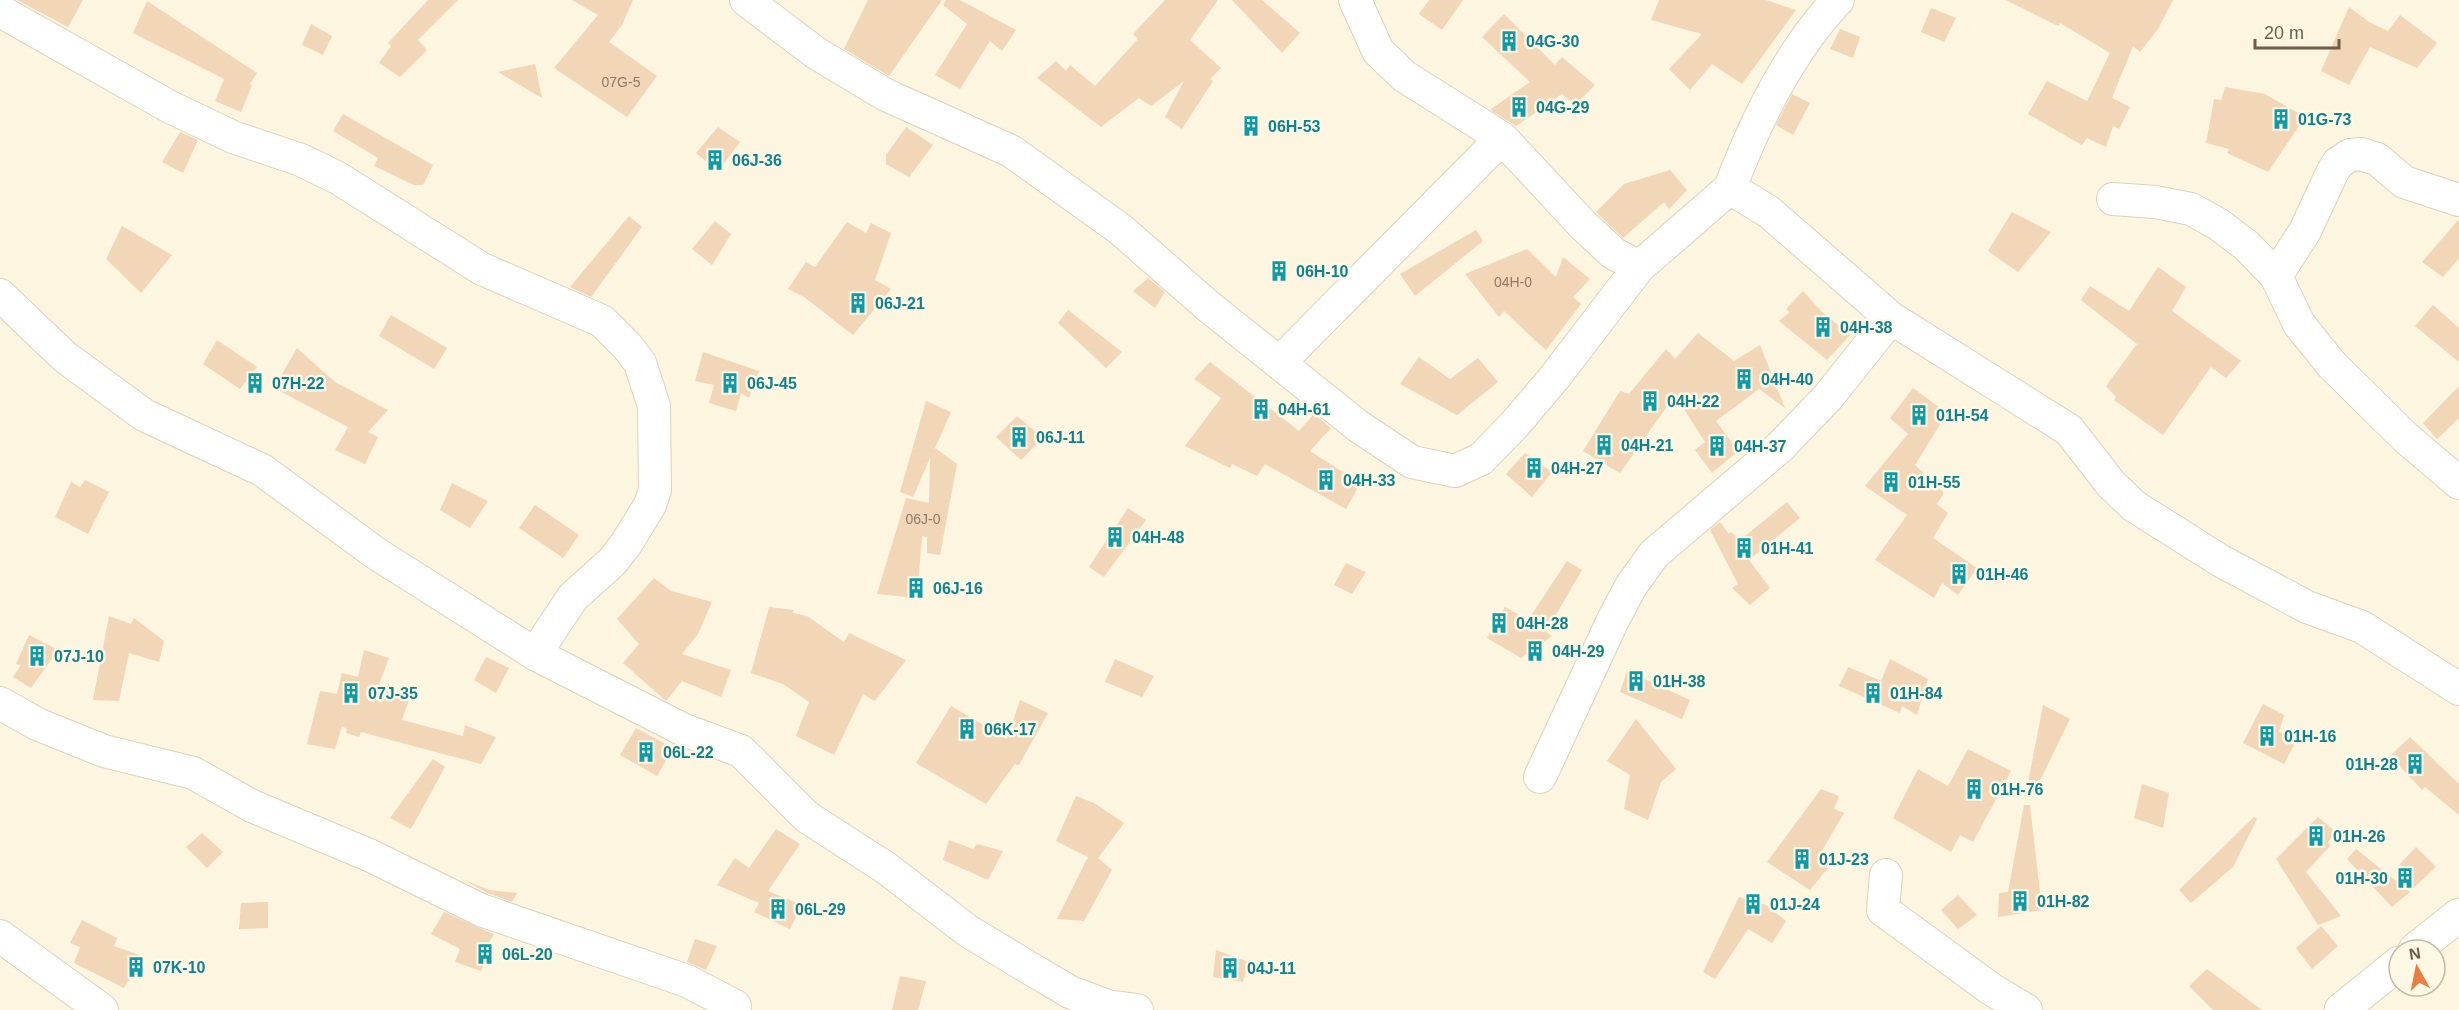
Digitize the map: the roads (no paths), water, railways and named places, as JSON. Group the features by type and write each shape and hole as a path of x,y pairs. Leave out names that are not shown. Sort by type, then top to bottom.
{"street":[{"path":"7,0 0,11 170,108 233,136 301,160 338,178 482,269 602,321 627,346 640,363 654,406 655,490 650,505 626,544 612,562 573,597 535,654"},
{"path":"746,0 816,53 886,95 1011,151 1120,229 1208,306 1281,362 1358,426 1412,462 1455,471 1481,459 1515,424 1639,267 1730,188 1746,145 1791,64 1818,21 1838,0"},
{"path":"1355,0 1378,51 1404,76 1502,138 1583,225 1614,253 1639,267"},
{"path":"1281,362 1502,138"},
{"path":"2276,276 2305,231 2338,163 2350,155 2361,154 2377,159 2404,182 2459,200"},
{"path":"1730,188 1769,212 1891,318 2070,430 2111,484 2134,506 2221,561 2307,607 2362,627 2459,689"},
{"path":"2113,199 2155,202 2191,209 2218,224 2247,246 2276,276 2299,324 2332,365 2405,436 2459,483"},
{"path":"0,295 65,357 144,415 262,470 377,554 535,654 684,730 741,751 807,817 886,868 968,931 1070,992 1107,1006 1137,1010"},
{"path":"1540,777 1613,620 1631,586 1654,554 1780,447 1828,397 1891,318"},
{"path":"0,703 37,724 104,751 193,773 252,806 369,855 481,910 687,981 738,1009"},
{"path":"1886,875 1883,910 1991,989 2025,1010"},
{"path":"2430,938 2459,915"},
{"path":"0,936 102,1010"},
{"path":"2341,1010 2387,973"}],"place":[{"name":"04G-30","path":"1509,41"},
{"name":"04G-29","path":"1519,107"},
{"name":"01G-73","path":"2281,119"},
{"name":"06H-53","path":"1251,126"},
{"name":"06J-36","path":"715,160"},
{"name":"06H-10","path":"1279,271"},
{"name":"06J-21","path":"858,303"},
{"name":"04H-38","path":"1823,327"},
{"name":"04H-40","path":"1744,379"},
{"name":"07H-22","path":"255,383"},
{"name":"06J-45","path":"730,383"},
{"name":"04H-22","path":"1650,401"},
{"name":"04H-61","path":"1261,409"},
{"name":"01H-54","path":"1919,415"},
{"name":"06J-11","path":"1019,437"},
{"name":"04H-21","path":"1604,445"},
{"name":"04H-37","path":"1717,446"},
{"name":"04H-27","path":"1534,468"},
{"name":"04H-33","path":"1326,480"},
{"name":"01H-55","path":"1891,482"},
{"name":"04H-48","path":"1115,537"},
{"name":"01H-41","path":"1744,548"},
{"name":"01H-46","path":"1959,574"},
{"name":"06J-16","path":"916,588"},
{"name":"04H-28","path":"1499,623"},
{"name":"04H-29","path":"1535,651"},
{"name":"07J-10","path":"37,656"},
{"name":"01H-38","path":"1636,681"},
{"name":"07J-35","path":"351,693"},
{"name":"01H-84","path":"1873,693"},
{"name":"06K-17","path":"967,729"},
{"name":"01H-16","path":"2267,736"},
{"name":"06L-22","path":"646,752"},
{"name":"01H-28","path":"2415,764"},
{"name":"01H-76","path":"1974,789"},
{"name":"01H-26","path":"2316,836"},
{"name":"01J-23","path":"1802,859"},
{"name":"01H-30","path":"2405,878"},
{"name":"01H-82","path":"2020,901"},
{"name":"01J-24","path":"1753,904"},
{"name":"06L-29","path":"778,909"},
{"name":"06L-20","path":"485,954"},
{"name":"07K-10","path":"136,967"},
{"name":"04J-11","path":"1230,968"}]}
